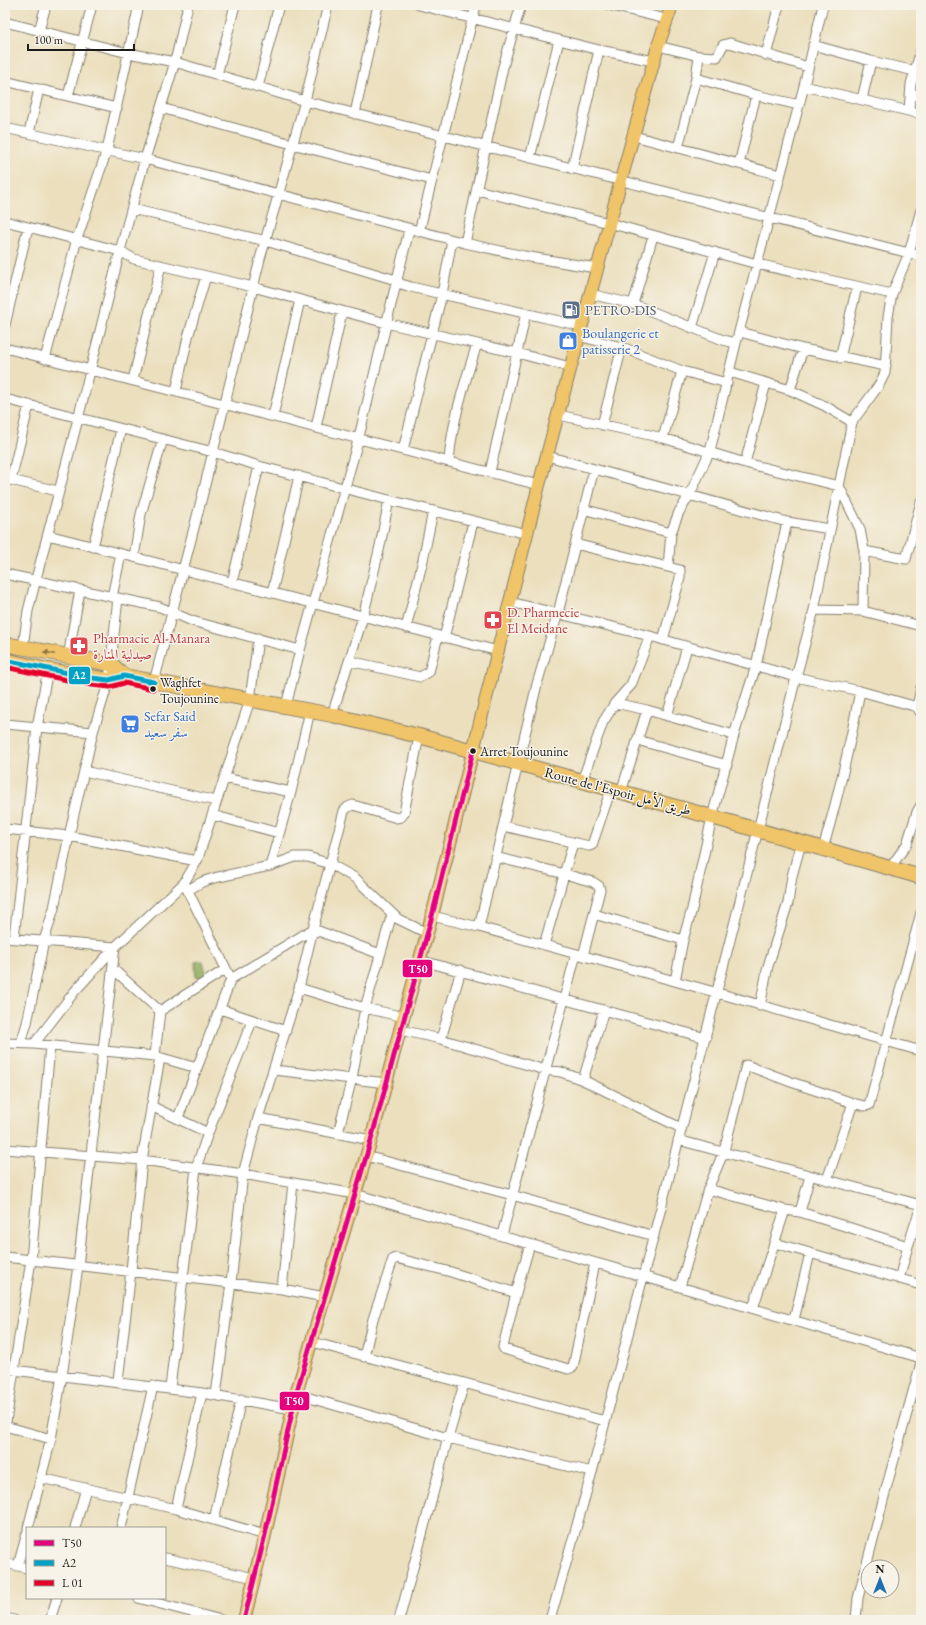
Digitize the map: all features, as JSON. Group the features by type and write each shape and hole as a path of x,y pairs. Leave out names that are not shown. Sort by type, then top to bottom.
{"highway":[{"path":"5,644 111,664 124,676"},
{"name":"Route de l’Espoir طريق الأمل","path":"5,660 48,670 109,680 124,676 332,715 419,736 616,790 921,877"}],"main road":[{"path":"244,1620 265,1535 292,1409 387,1083 400,1030 432,916 539,485 559,415 596,268 658,46 672,5"}],"street":[{"path":"39,31 46,5"},
{"path":"68,96 92,5"},
{"path":"45,359 77,239 107,150 138,5"},
{"path":"22,647 28,611 48,536 58,490 78,419 120,251 145,159 175,62 188,5"},
{"path":"217,75 235,5"},
{"path":"258,87 279,5"},
{"path":"154,682 213,452 260,259 304,101 328,5"},
{"path":"355,114 378,5"},
{"path":"418,5 599,50 654,61"},
{"path":"419,232 476,5"},
{"path":"465,244 496,97 513,29 521,5"},
{"path":"611,5 666,19"},
{"path":"766,55 778,5"},
{"path":"668,567 671,533 679,512 690,496 710,451 736,343 804,86 823,5"},
{"path":"5,22 128,53 175,62 304,101 921,256"},
{"path":"530,158 559,40"},
{"path":"658,46 699,56 717,57 723,45 730,43 808,67"},
{"path":"813,44 871,61 915,71"},
{"path":"572,169 599,50"},
{"path":"909,111 915,71 921,50"},
{"path":"678,148 696,78 699,56"},
{"path":"862,99 871,61"},
{"path":"696,78 756,95 799,105"},
{"path":"5,81 116,108"},
{"path":"804,86 921,114"},
{"path":"29,133 39,89"},
{"path":"911,93 921,96"},
{"path":"739,164 756,95"},
{"path":"161,108 432,180"},
{"path":"5,128 145,159 465,244 596,268"},
{"path":"634,136 780,175"},
{"path":"477,190 609,223 757,264 892,294"},
{"path":"132,209 266,240 396,280 405,285 526,313 580,331 682,371 727,383"},
{"path":"550,1620 592,1472 681,1128 718,993 814,610 852,422 880,385 885,373 888,317 892,294 909,253 921,210"},
{"path":"5,222 77,239 120,251 134,258 253,287 342,312 570,367"},
{"path":"5,325 28,227"},
{"path":"286,706 359,437 409,230"},
{"path":"633,304 653,236"},
{"path":"403,450 442,294 452,240"},
{"path":"692,328 715,252"},
{"path":"133,380 161,265"},
{"path":"176,391 188,337 206,276"},
{"path":"840,358 857,286"},
{"path":"590,294 633,304 723,340 736,343"},
{"path":"274,416 300,300"},
{"path":"316,427 342,312"},
{"path":"490,472 526,313"},
{"path":"740,332 840,358 886,366"},
{"path":"448,461 461,398 477,344"},
{"path":"602,425 622,347"},
{"path":"5,348 176,391 224,405 359,437 403,450 539,485"},
{"path":"790,390 803,349"},
{"path":"663,438 682,371"},
{"path":"730,372 790,390 825,406 852,422"},
{"path":"745,463 766,383"},
{"path":"5,399 78,419 213,452 259,466 433,512 527,534"},
{"path":"30,405 8,479 58,490"},
{"path":"559,415 663,438 710,451 745,463 839,486"},
{"path":"93,547 121,429"},
{"path":"134,558 141,514 163,439"},
{"path":"547,456 787,522 830,529"},
{"path":"232,583 259,466"},
{"path":"479,927 537,684 558,613 594,469"},
{"path":"272,593 299,476"},
{"path":"839,486 860,529 864,551 863,611"},
{"path":"332,715 363,617 380,546 388,500"},
{"path":"864,551 906,559 921,502"},
{"path":"583,509 671,533"},
{"path":"406,628 433,512"},
{"path":"350,661 420,677 429,672 441,637 473,522"},
{"path":"675,981 712,817 734,735 756,666 787,522"},
{"path":"48,536 498,651"},
{"path":"575,544 680,570 681,574 663,640"},
{"path":"21,1043 27,1023 44,941 54,908 93,732 109,680 115,597 121,554"},
{"path":"5,574 36,579 160,607 192,621 300,650"},
{"path":"68,657 80,590"},
{"path":"510,602 650,636 796,677 860,691 920,709 921,688"},
{"path":"814,610 863,611 921,626"},
{"path":"582,781 603,722 615,703 631,685 650,636"},
{"path":"232,979 186,887 197,861 250,700 258,638"},
{"path":"667,716 687,647"},
{"path":"48,670 37,727 26,831 9,938 115,947"},
{"path":"823,849 834,813 860,691"},
{"path":"615,703 647,710 734,735"},
{"path":"503,826 574,843 589,846 592,845 637,740 647,710"},
{"path":"270,866 291,792 310,711"},
{"path":"5,724 93,732"},
{"path":"216,1395 231,1283 243,1174 258,1118 299,988 344,811 353,805 397,818 401,817 404,813 419,736"},
{"path":"637,740 727,765"},
{"path":"84,770 216,801"},
{"path":"224,778 291,792"},
{"path":"890,868 906,844 917,812 921,805"},
{"path":"212,815 279,833"},
{"path":"5,829 69,836 197,861"},
{"path":"544,945 574,843"},
{"path":"760,1006 768,966 788,903 792,876 801,843"},
{"path":"34,1044 75,991 115,947 186,887 214,878 270,866 295,857 308,857 330,864 355,878 392,914 406,924 427,933"},
{"path":"495,857 593,882 599,886 600,890 594,914 564,999 502,1236"},
{"path":"680,1287 708,1189 724,1151 746,1065 854,1103 866,1106 871,1102 885,1041 917,939 921,913"},
{"path":"338,1133 352,1078 365,1008 392,914"},
{"path":"594,914 684,940"},
{"path":"432,916 479,927 675,981 921,1051"},
{"path":"313,929 380,954"},
{"path":"178,1118 232,979 313,929"},
{"path":"28,1527 51,1439 62,1376 78,1266 115,947"},
{"path":"419,960 461,970 706,1038"},
{"path":"113,969 160,1011"},
{"path":"160,1011 226,969"},
{"path":"441,1039 461,970"},
{"path":"299,988 365,1008 404,1017"},
{"path":"220,1009 252,1021 286,1031"},
{"path":"583,1080 604,1010"},
{"path":"118,1381 142,1160 158,1057 160,1011"},
{"path":"170,1388 196,1168 208,1133 252,1021"},
{"path":"400,1030 441,1039 545,1070 561,1072 583,1080 681,1128"},
{"path":"5,1043 34,1044 158,1057 198,1068"},
{"path":"50,1046 31,1260 10,1369 5,1427 51,1439"},
{"path":"274,1070 387,1083"},
{"path":"827,1180 854,1103"},
{"path":"151,1106 208,1133"},
{"path":"258,1118 371,1140"},
{"path":"678,1140 724,1151 921,1206 899,1279"},
{"path":"5,1149 142,1160 243,1174 355,1194 753,1308 921,1358"},
{"path":"366,1156 512,1195 654,1236"},
{"path":"800,1212 810,1176"},
{"path":"282,1289 293,1183"},
{"path":"708,1189 785,1210 800,1212 908,1246"},
{"path":"753,1308 785,1210"},
{"path":"530,1244 502,1344 504,1349 571,1368 573,1367 595,1263"},
{"path":"775,1244 921,1285"},
{"path":"794,1320 810,1253"},
{"path":"5,1257 282,1289 325,1297"},
{"path":"364,1357 373,1319 393,1259 396,1258 451,1272 516,1293"},
{"path":"312,1342 605,1421"},
{"path":"856,1620 858,1598 887,1484 921,1363"},
{"path":"10,1369 170,1388 241,1399 292,1409"},
{"path":"398,1620 464,1384"},
{"path":"121,1527 153,1386"},
{"path":"176,1509 202,1393"},
{"path":"296,1394 448,1438 592,1472"},
{"path":"214,1520 241,1399"},
{"path":"41,1478 176,1509 265,1535"},
{"path":"75,1527 86,1488"},
{"path":"5,1563 23,1567 26,1542"},
{"path":"166,1558 254,1578"},
{"path":"50,1620 57,1599"},
{"path":"142,1599 222,1620"},
{"path":"5,1618 14,1620"}],"green space":[{"path":"203,961 207,976 196,978 195,962"}],"transit line":[{"name":"A2","path":"5,660 92,678 109,680 124,676 154,682"},
{"path":"5,667 91,685 110,687 124,683 153,689"},
{"name":"T50","path":"244,1620 265,1535 296,1394 371,1140 432,916 473,751"}],"place":[{"name":"PETRO-DIS","path":"571,310"},
{"name":"Boulangerie et patisserie 2","path":"568,341"},
{"name":"D. Pharmecie El Meidane","path":"493,620"},
{"name":"Pharmacie Al-Manara صيدلية المنارة","path":"79,646"},
{"name":"Waghfet Toujounine","path":"153,689"},
{"name":"Sefar Said سفر سعيد","path":"130,724"},
{"name":"Arret Toujounine","path":"473,751"}]}
